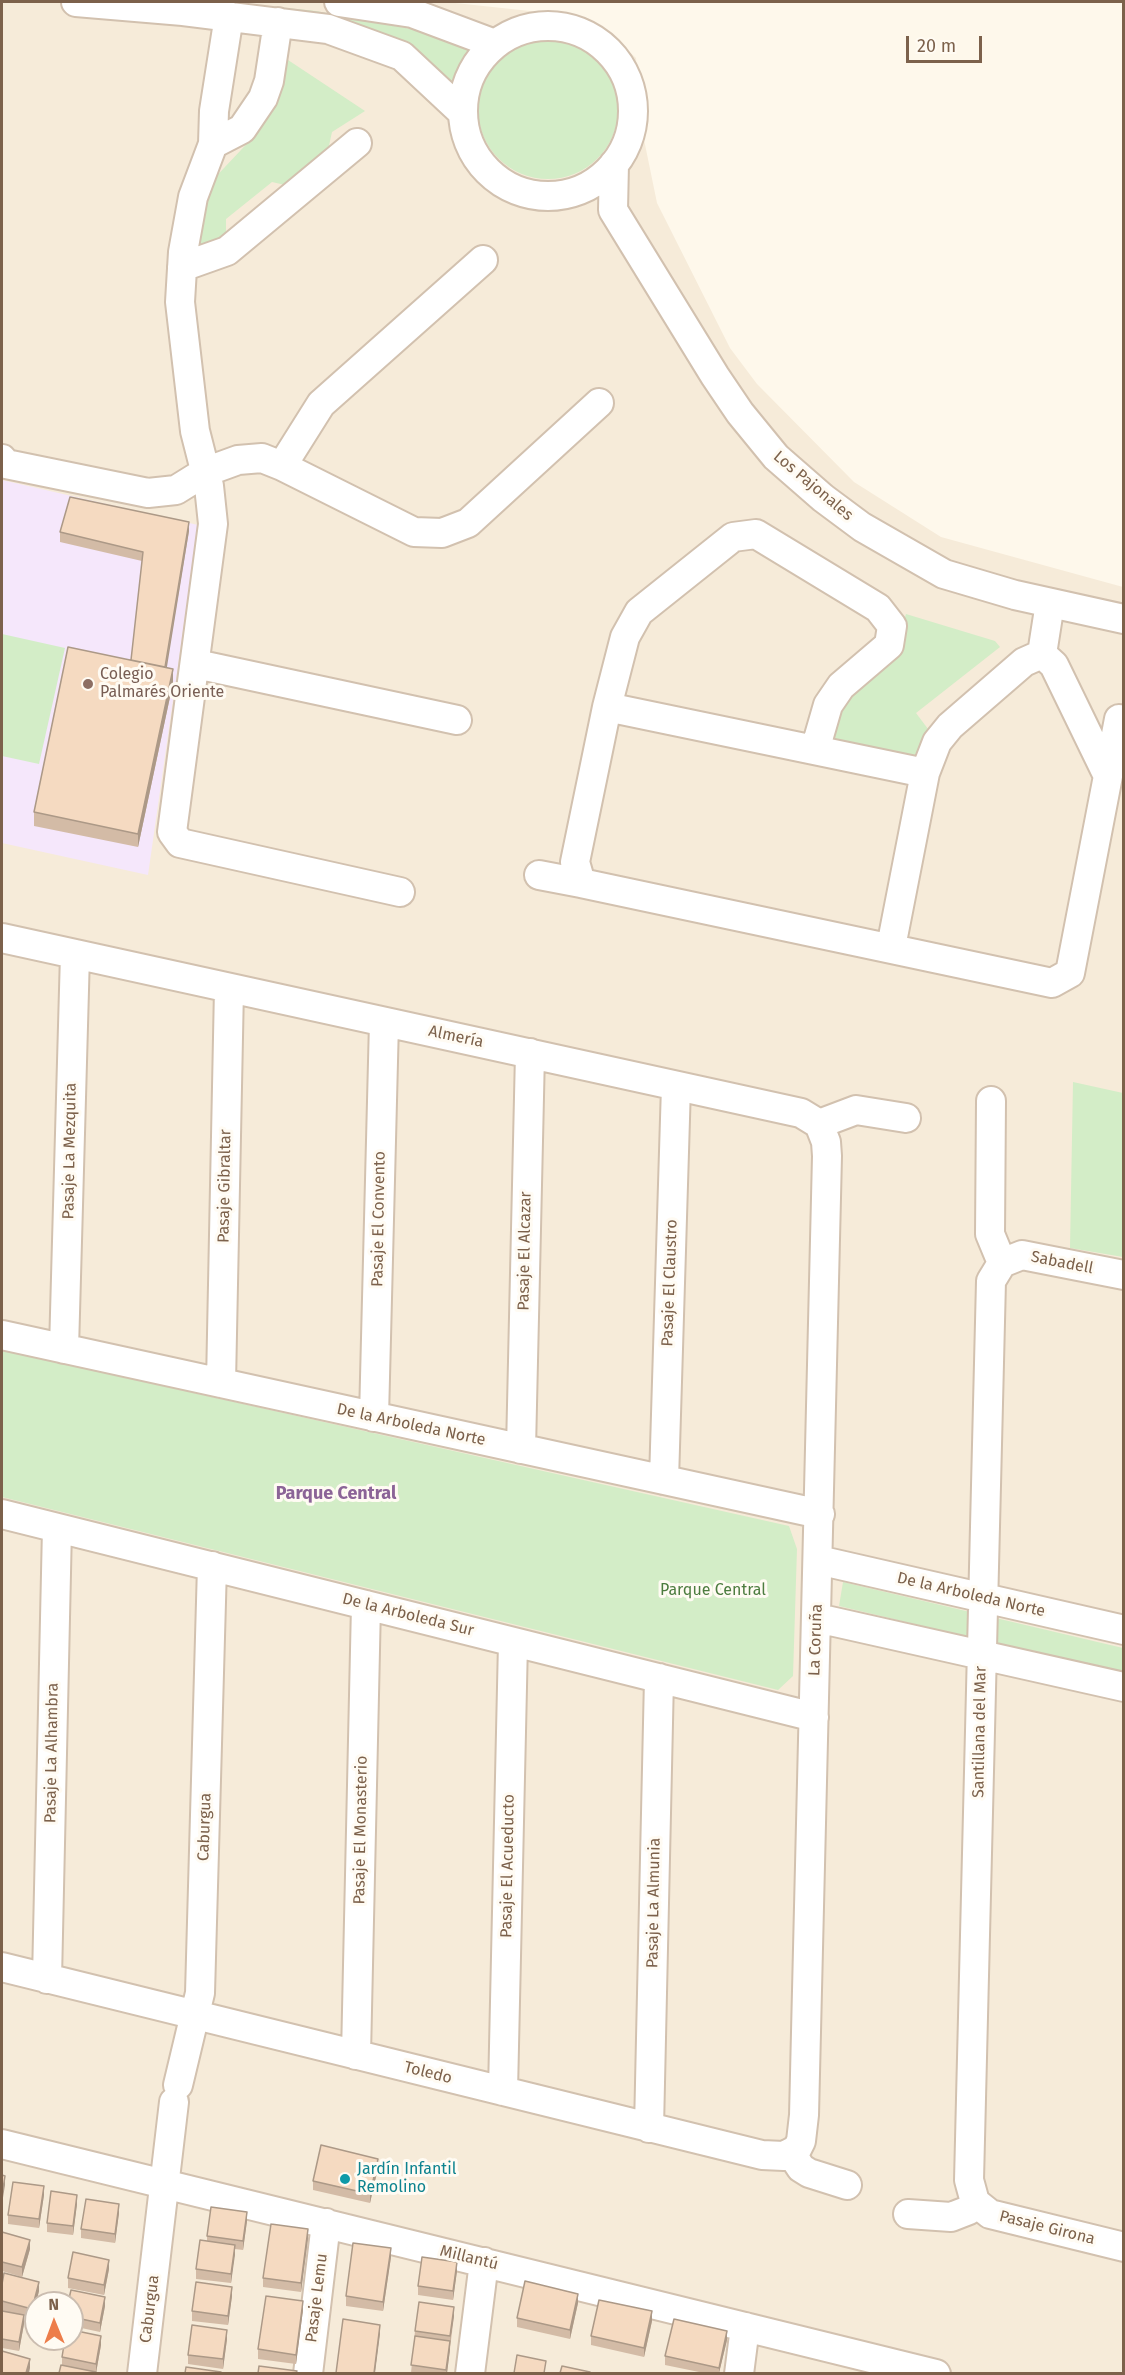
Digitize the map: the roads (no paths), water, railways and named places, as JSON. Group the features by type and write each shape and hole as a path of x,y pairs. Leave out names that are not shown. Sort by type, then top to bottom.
{"street":[{"path":"76,2 328,28 402,56 464,113"},
{"path":"339,2 412,13 495,44"},
{"path":"229,16 214,111 213,144 193,197 182,267 180,302 191,398 195,431 206,472 213,524 172,832 180,843 400,892"},
{"path":"213,144 242,129 262,98 269,81 278,22"},
{"path":"540,26 568,28 594,40 615,58 628,82 633,110 629,137 614,164 596,181 570,193 542,196 514,189 490,174 473,152 463,125 463,97 473,70 495,44 514,33 540,26"},
{"path":"182,267 227,251 357,143"},
{"path":"570,193 613,210 614,164"},
{"name":"Los Pajonales","path":"613,210 740,413 784,464 823,498 862,527 944,574 1050,603 1124,619"},
{"path":"282,466 321,404 483,260"},
{"path":"2,459 6,464 148,493 176,490 206,472 238,460 262,458 414,532 442,533 468,523 599,403"},
{"path":"581,883 575,862 607,707 625,637 639,612 733,537 756,534 878,608 892,626 889,645 841,686 828,705 815,750"},
{"path":"1050,603 1043,646 1107,772"},
{"path":"891,947 925,773 937,742 950,726 1043,646"},
{"path":"196,664 457,720"},
{"path":"607,707 925,773"},
{"path":"538,875 1052,982 1070,973 1119,719"},
{"name":"Almería","path":"2,938 801,1113 819,1124"},
{"name":"Pasaje La Mezquita","path":"64,1349 75,954"},
{"name":"Pasaje Gibraltar","path":"221,1383 229,988"},
{"name":"Pasaje El Convento","path":"374,1417 384,1022"},
{"name":"Pasaje El Alcazar","path":"520,1449 530,1053"},
{"name":"Pasaje El Claustro","path":"664,1480 676,1086"},
{"path":"991,1101 990,1234 1002,1263"},
{"path":"819,1124 856,1110 906,1118"},
{"name":"La Coruña","path":"791,2154 801,2141 804,2128 827,1156 826,1142 819,1124"},
{"name":"Sabadell","path":"1002,1263 1011,1257 1033,1256 1124,1275"},
{"name":"Santillana del Mar","path":"975,2202 969,2188 969,2180 990,1291 995,1271 1002,1263"},
{"name":"De la Arboleda Norte","path":"2,1335 820,1514"},
{"name":"De la Arboleda Sur","path":"2,1514 814,1717"},
{"name":"Pasaje La Alhambra","path":"47,1978 57,1528"},
{"name":"De la Arboleda Norte","path":"818,1560 1124,1630"},
{"name":"Caburgua","path":"142,2373 176,2094 201,1986 213,1566"},
{"name":"Pasaje El Monasterio","path":"356,2055 366,1605"},
{"path":"817,1618 1124,1687"},
{"name":"Pasaje El Acueducto","path":"503,2091 513,1642"},
{"name":"Pasaje La Almunia","path":"649,2128 660,1678"},
{"name":"Toledo","path":"2,1967 762,2155 778,2157 791,2154"},
{"name":"Millantú","path":"2,2144 745,2326 896,2369 936,2373"},
{"path":"791,2154 809,2174 847,2185"},
{"path":"908,2214 951,2217 969,2210 975,2202"},
{"name":"Pasaje Girona","path":"975,2202 981,2209 999,2217 1124,2247"},
{"name":"Pasaje Lemu","path":"308,2373 326,2223"},
{"path":"470,2373 484,2262"},
{"path":"739,2373 745,2326"}],"place":[{"name":"Colegio Palmarés Oriente","path":"88,684"},
{"name":"Jardín Infantil Remolino","path":"345,2179"}],"district":[{"name":"Parque Central","path":"336,1494"}]}
